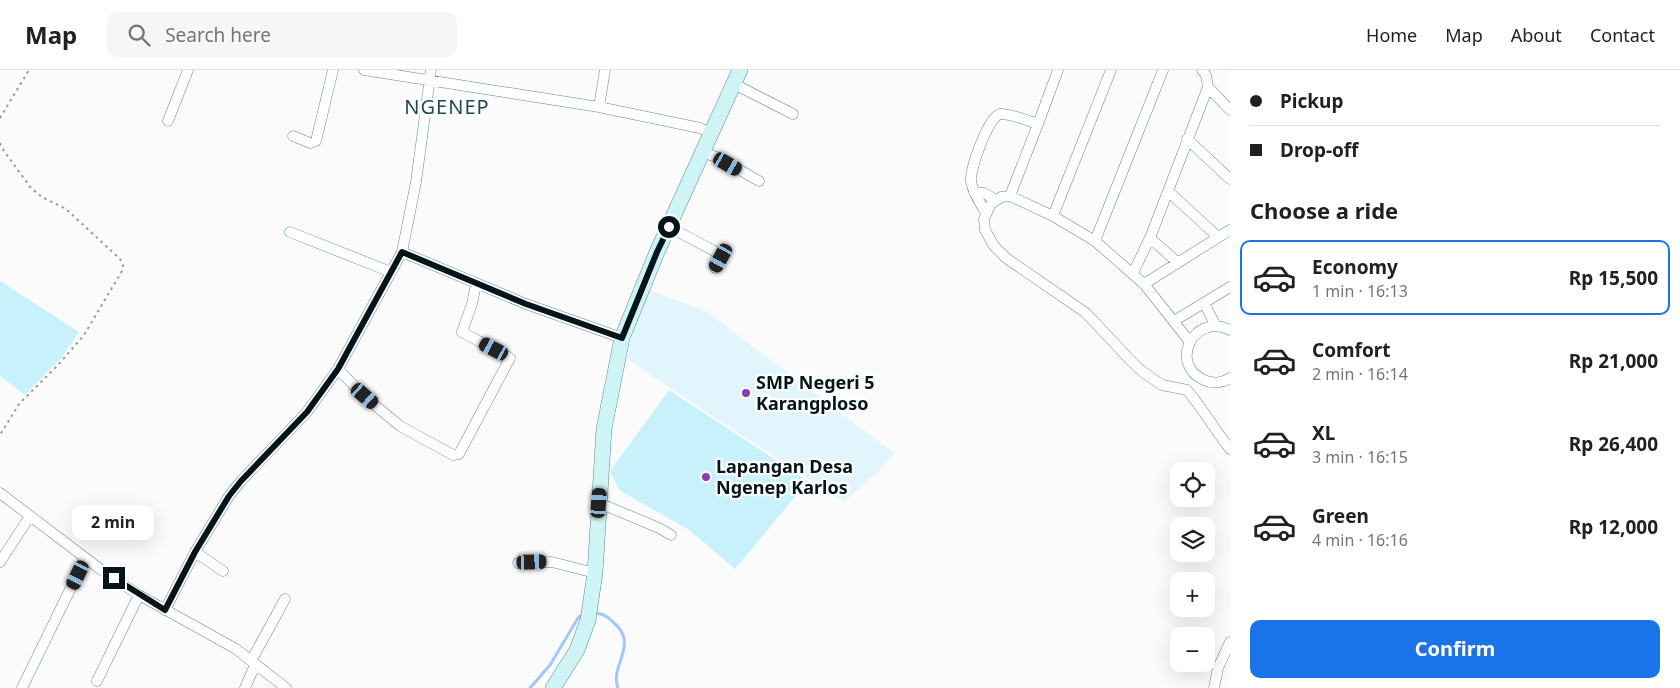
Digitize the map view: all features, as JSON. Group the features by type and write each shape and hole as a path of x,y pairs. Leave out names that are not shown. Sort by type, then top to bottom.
{"street":[{"path":"168,121 188,70"},
{"path":"293,136 310,143 316,140 333,70"},
{"path":"370,70 431,75 599,106 700,128 711,133"},
{"path":"599,106 605,70"},
{"path":"1010,196 1058,70"},
{"path":"1053,216 1110,70"},
{"path":"1095,241 1163,70"},
{"path":"1133,273 1150,238 1208,87 1206,75 1202,70"},
{"path":"165,610 195,552 232,492 307,412 338,369 402,252 416,182 431,75"},
{"path":"553,688 577,650 588,620 595,573 604,429 622,338 657,252 737,77 793,114"},
{"path":"1208,87 1230,110"},
{"path":"986,213 974,192 972,182 973,169 991,121 998,115 1005,114 1038,124"},
{"path":"1187,139 1230,178"},
{"path":"702,152 719,158 759,181"},
{"path":"1168,191 1218,237"},
{"path":"974,192 984,193 995,199"},
{"path":"1190,342 1144,284 1095,241 1053,216 1010,196 995,199 984,219 985,230 994,246 1006,258 1086,313 1143,372 1162,385 1187,390 1205,412 1215,430 1230,449"},
{"path":"669,227 720,254 721,258 715,268"},
{"path":"1144,284 1230,230"},
{"path":"290,232 391,272"},
{"path":"1150,238 1177,262"},
{"path":"402,252 476,284 622,338"},
{"path":"338,369 365,396 400,426 453,455 459,454 510,358 462,332 472,304 476,284"},
{"path":"1174,321 1230,286"},
{"path":"1204,303 1216,326"},
{"path":"1230,330 1216,326 1200,330 1190,342 1187,351 1187,360 1197,376 1207,381 1217,382 1230,378"},
{"path":"1187,390 1197,376"},
{"path":"0,493 85,559 139,595 222,641 286,688"},
{"path":"599,503 659,528 672,536"},
{"path":"0,562 30,516"},
{"path":"195,552 223,571"},
{"path":"22,688 85,559"},
{"path":"518,563 552,562 595,573"},
{"path":"97,681 139,595"},
{"path":"246,688 253,663 285,599"},
{"path":"1214,688 1218,668 1230,642"}],"path":[{"path":"0,118 29,70"},
{"path":"0,143 31,188 42,197 66,209 120,259 123,266 122,271 84,335 58,365 18,404 0,435"}],"shaded area":[{"path":"0,281 79,332 62,357 25,395 0,376"},
{"name":"SMP Negeri 5 Karangploso","path":"646,289 706,311 894,453 876,474 844,501 709,414 627,359"},
{"name":"Lapangan Desa Ngenep Karlos","path":"669,390 808,481 735,569 689,530 619,490 610,471"}],"waterway":[{"path":"594,613 602,614 610,620 620,630 624,638 624,646 616,679 618,688"},
{"path":"530,688 550,665 578,618 583,614"}],"place":[{"name":"SMP Negeri 5 Karangploso","path":"746,393"},
{"name":"Lapangan Desa Ngenep Karlos","path":"706,477"}],"district":[{"name":"NGENEP","path":"447,107"}],"route":[{"path":"114,578 165,610 195,552 229,496 307,412 338,369 402,252 526,304 622,338 669,227"}]}
